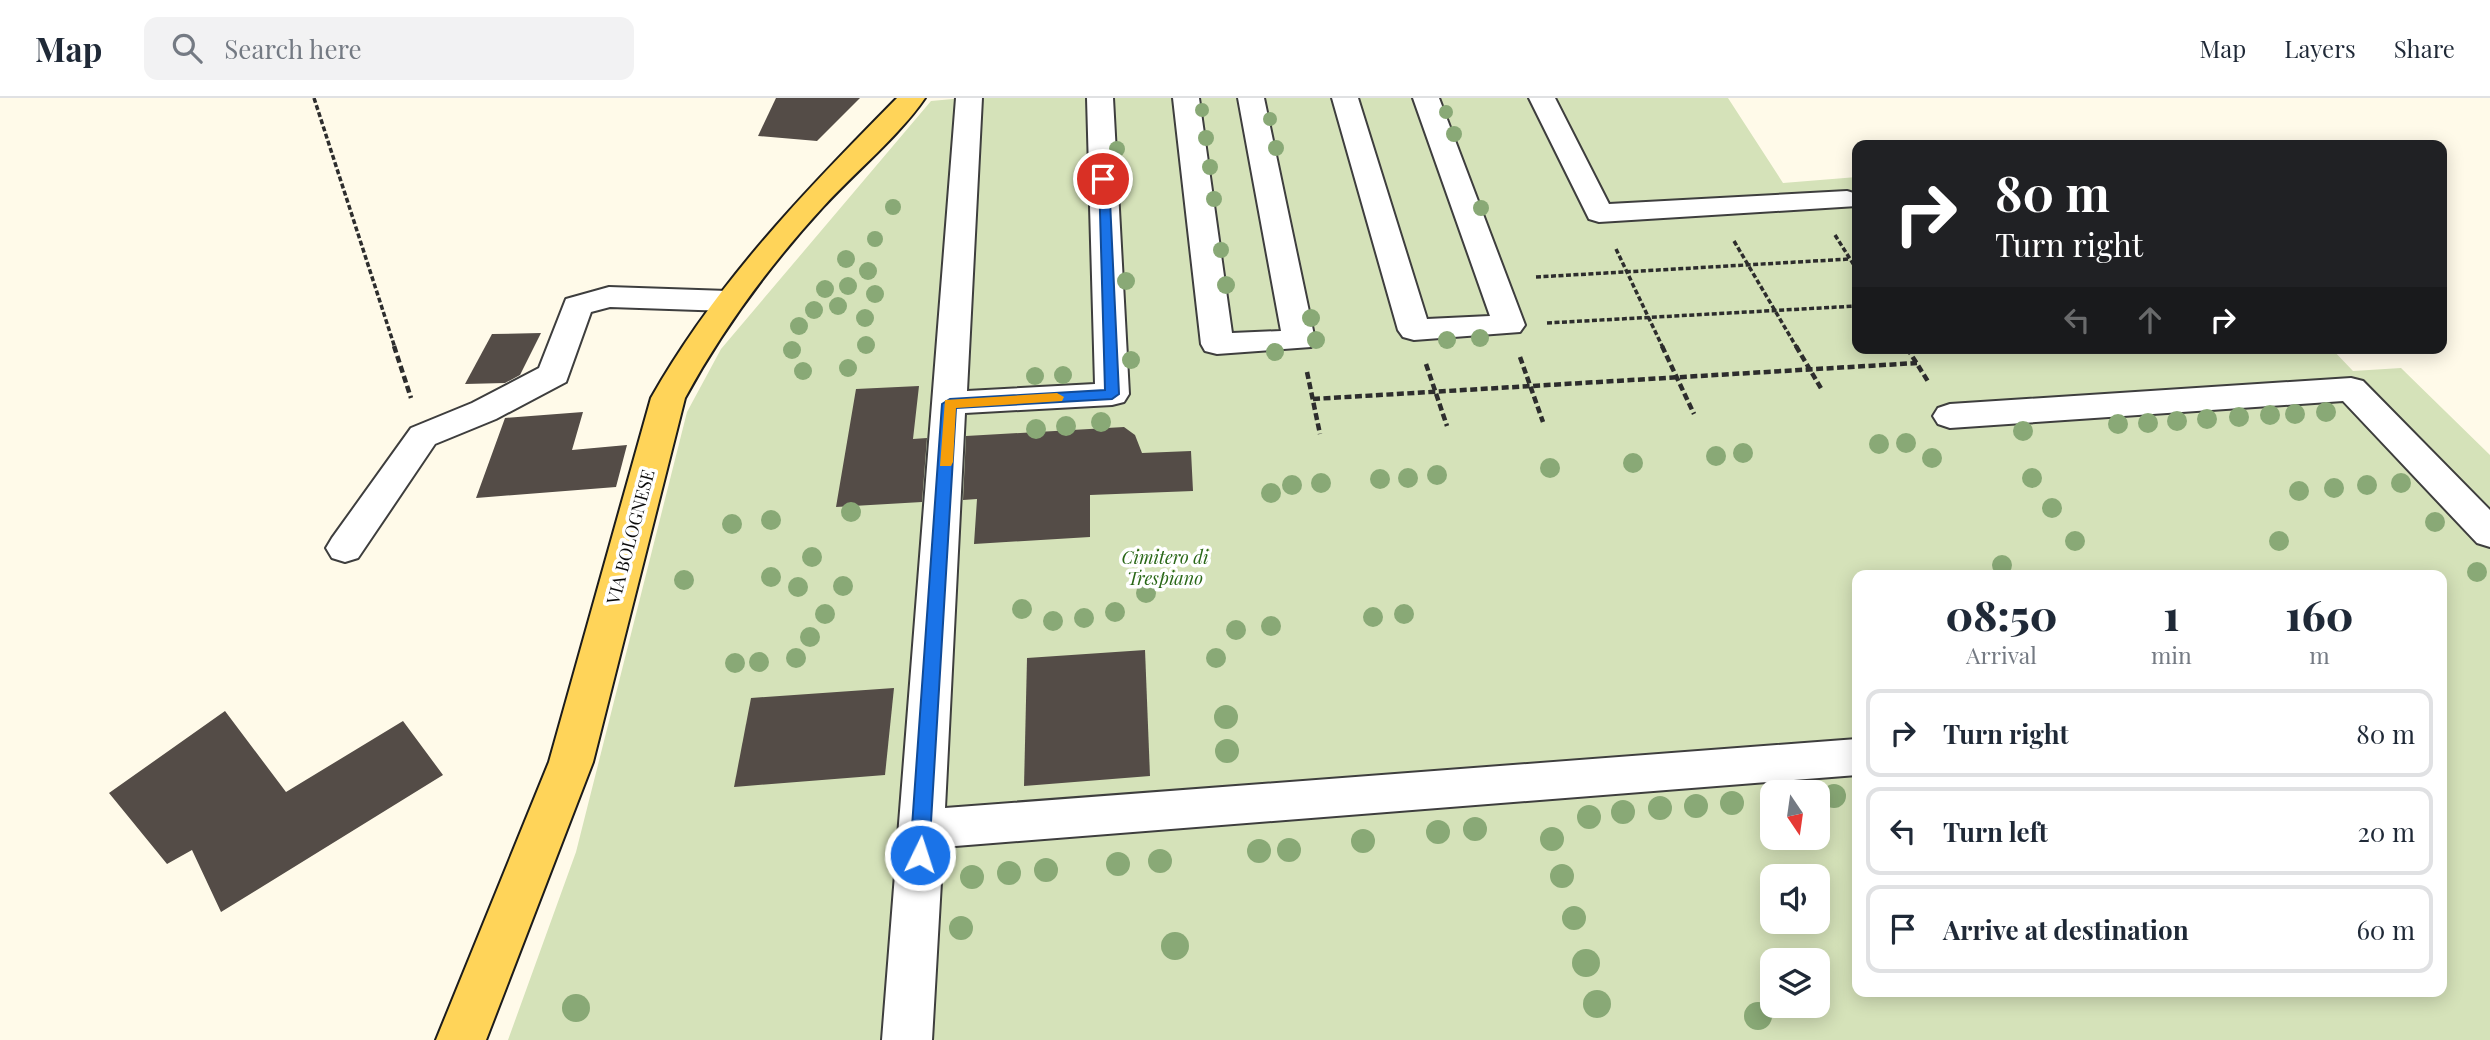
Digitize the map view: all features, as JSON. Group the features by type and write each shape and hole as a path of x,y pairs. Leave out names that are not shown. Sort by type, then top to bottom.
{"main road":[{"name":"VIA BOLOGNESE","path":"461,1040 571,762 668,398 693,348 795,218 912,98"}],"lane":[{"path":"908,1040 969,98"},
{"path":"950,404 1112,394 1100,98"},
{"path":"1186,98 1217,344 1299,341 1251,98"},
{"path":"1345,98 1414,330 1509,325 1426,98"},
{"path":"1542,98 1599,213 1847,200"},
{"path":"345,548 423,436 484,411 554,374 577,306 609,297 728,301"},
{"path":"1950,416 2351,390 2490,533"},
{"path":"921,829 1852,757"}],"path":[{"path":"314,98 423,436"},
{"path":"1714,207 1822,390"},
{"path":"1599,213 1694,414"},
{"path":"1535,277 1850,259"},
{"path":"1543,422 1509,325 1852,306"},
{"path":"1414,330 1447,426"},
{"path":"1299,341 1320,434"},
{"path":"1313,399 1809,367 1917,363"}],"green space":[{"name":"Cimitero di Trespiano","path":"964,98 1728,98 1783,183 1852,177 1852,354 2337,354 2353,371 2401,368 2490,455 2490,1040 508,1040 576,852 687,412 721,349 931,101"}],"building":[{"path":"776,98 860,98 817,141 758,136"},
{"path":"541,333 520,375 505,383 465,384 492,334"},
{"path":"919,386 913,439 927,438 922,502 836,507 856,389"},
{"path":"583,412 572,450 627,445 616,487 476,498 505,418"},
{"path":"1124,427 1135,435 1142,453 1191,451 1193,491 1090,495 1090,537 974,544 977,499 963,500 966,436"},
{"path":"1145,650 1150,776 1024,786 1027,658"},
{"path":"894,688 885,775 734,787 751,698"},
{"path":"225,711 286,792 403,721 443,775 221,912 192,850 167,864 109,793"}],"slow traffic":[{"path":"946,462 950,404 1057,397"}],"route":[{"path":"920,855 950,404 1112,394 1103,179"}]}
